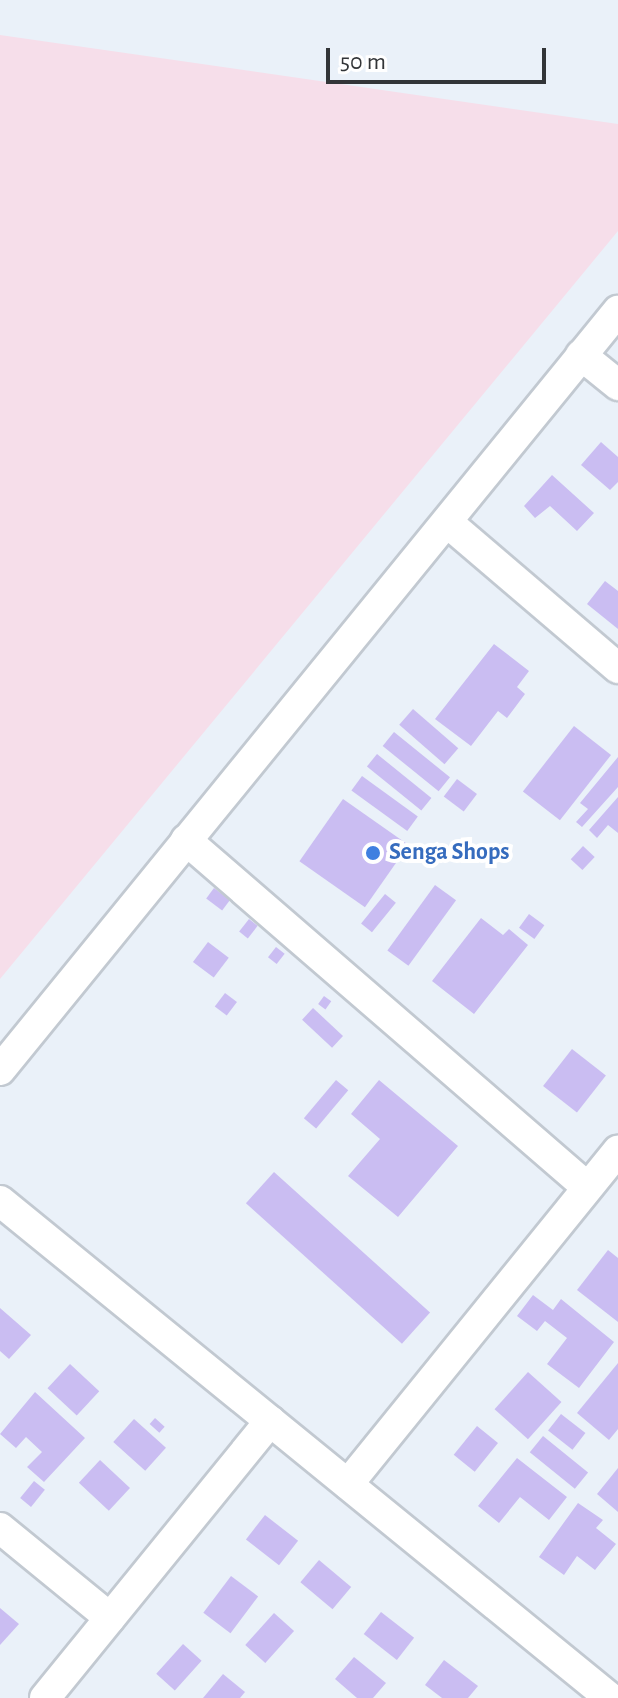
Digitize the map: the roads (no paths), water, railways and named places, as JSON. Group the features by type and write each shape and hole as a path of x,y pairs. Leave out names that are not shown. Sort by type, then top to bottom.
{"street":[{"path":"0,1070 618,311"},
{"path":"581,355 618,385"},
{"path":"447,522 618,668"},
{"path":"186,840 587,1187"},
{"path":"348,1484 618,1150"},
{"path":"0,1201 610,1698"},
{"path":"45,1698 270,1421"},
{"path":"0,1528 110,1618"}],"place":[{"name":"Senga Shops","path":"373,853"}]}
